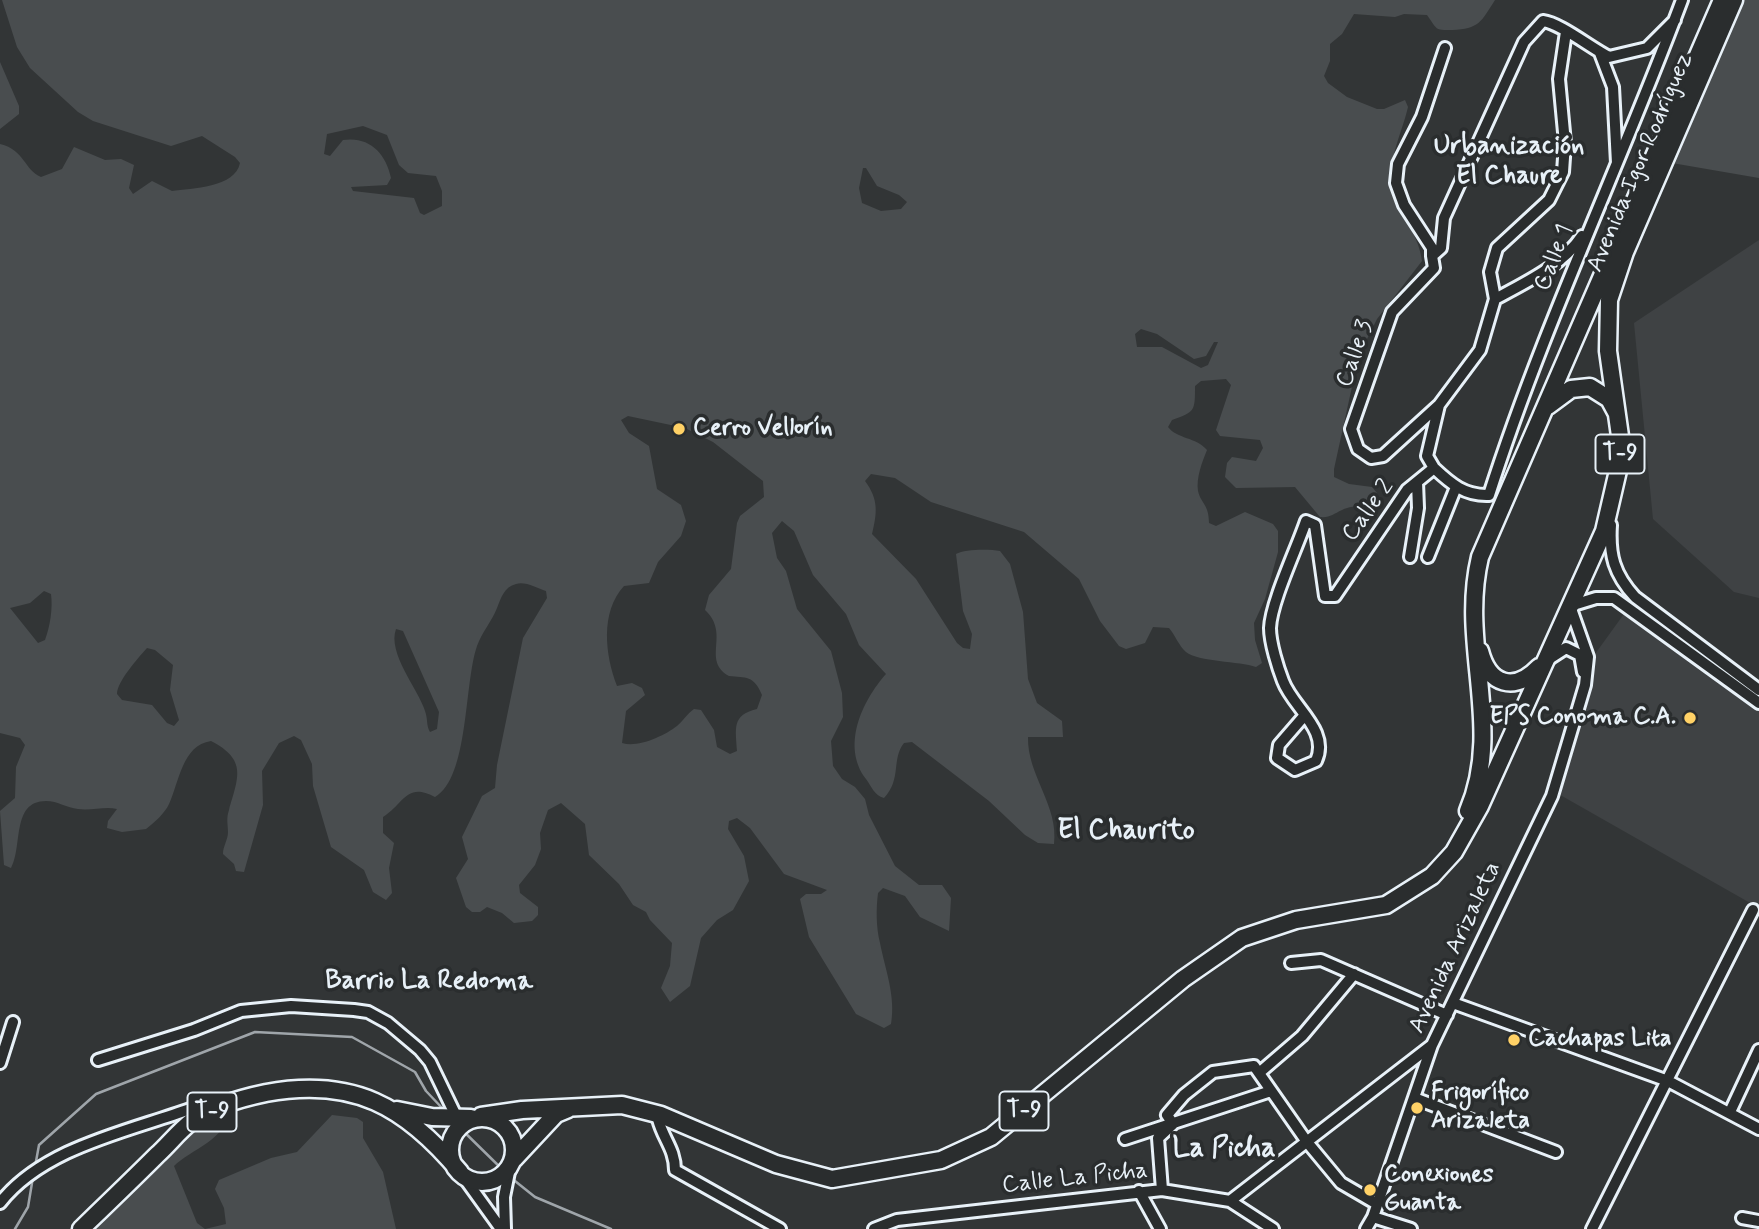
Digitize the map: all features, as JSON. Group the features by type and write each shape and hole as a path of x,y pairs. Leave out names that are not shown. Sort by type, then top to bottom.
{"highway":[{"name":"Avenida Igor Rodríguez","path":"1421,884 1460,829 1472,803 1484,755 1484,719 1477,680 1472,614 1474,584 1480,558 1722,0"},
{"name":"Avenida Igor Rodríguez","path":"512,1163 556,1114 572,1107 588,1105 622,1105 661,1115 776,1164 832,1179 941,1160 991,1137 1183,979 1242,938 1296,920 1386,905 1421,884 1454,852 1466,831 1604,531 1613,502 1620,462 1618,415 1607,337 1609,300 1614,279 1734,0"},
{"name":"T-9","path":"1546,407 1571,390 1590,387 1609,400 1618,415"},
{"name":"T-9","path":"1472,614 1483,662 1489,673 1503,681 1520,681 1529,678 1545,662"},
{"name":"T-9","path":"81,1229 193,1120 230,1103 261,1094 321,1086 353,1093 381,1105 424,1132 460,1172 478,1183 495,1180 512,1163 510,1134 503,1126 409,1112 381,1105"},
{"name":"Avenida Igor Rodríguez","path":"463,1121 588,1105"},
{"path":"460,1172 452,1163 451,1153 463,1121"}],"street":[{"name":"Calle 1","path":"1456,487 1476,496 1489,495 1507,438 1592,222 1618,168 1682,0"},
{"path":"1427,557 1456,487 1434,468 1427,456 1440,405 1480,350 1495,299 1490,272 1497,248 1549,200 1563,172 1565,143 1559,79 1566,32 1609,57 1647,48 1675,20"},
{"name":"Calle 3","path":"1440,405 1383,456 1371,458 1358,449 1351,429 1392,312 1434,268 1432,256 1441,248 1444,218 1524,42 1543,21 1554,23 1566,32"},
{"path":"1432,256 1432,248 1404,205 1396,183 1398,164 1422,117 1445,48"},
{"path":"1600,52 1613,87 1618,168"},
{"path":"1495,299 1535,278 1576,245 1592,222"},
{"name":"Calle 2","path":"1305,715 1279,746 1277,758 1295,770 1308,766 1320,751 1320,739 1305,715 1283,682 1270,629 1306,521 1315,525 1325,596 1335,596 1408,490 1434,468"},
{"path":"1410,557 1418,508 1417,482"},
{"path":"1613,502 1610,552 1619,579 1635,597 1759,690"},
{"path":"1570,606 1596,598 1614,598 1759,703"},
{"name":"Avenida Arizaleta","path":"1366,1229 1373,1217 1432,1045 1552,796 1586,685 1588,657 1570,606"},
{"path":"1545,662 1566,648 1572,650 1580,656 1586,685"},
{"path":"1592,1229 1753,910"},
{"path":"1290,963 1321,960 1447,1015"},
{"path":"1259,1073 1302,1036 1354,974"},
{"path":"1453,1003 1668,1081 1759,1129"},
{"path":"98,1060 194,1030 241,1011 291,1006 369,1012 388,1023 420,1050 430,1062 463,1121"},
{"path":"0,1063 13,1022"},
{"path":"1230,1201 1432,1045"},
{"path":"1730,1112 1759,1050"},
{"path":"1173,1124 1167,1115 1184,1095 1213,1072 1254,1066 1307,1142 1341,1183 1377,1204"},
{"path":"1125,1139 1272,1091"},
{"path":"1414,1098 1556,1152"},
{"path":"0,1203 31,1172 54,1160 190,1109 230,1103"},
{"path":"661,1115 658,1119 662,1134 671,1144 675,1170 780,1229"},
{"path":"1162,1190 1158,1138 1173,1124"},
{"path":"503,1229 503,1213 512,1163"},
{"path":"460,1172 503,1229"},
{"name":"Calle La Picha","path":"874,1229 897,1220 1162,1190 1230,1201 1273,1229"},
{"path":"1139,1191 1160,1229"},
{"path":"1373,1217 1411,1229"},
{"path":"1742,1218 1759,1221"}],"shaded area":[{"path":"2,0 1495,0 1478,23 1461,29 1439,29 1427,15 1404,14 1395,17 1354,14 1342,34 1330,44 1330,61 1324,76 1328,83 1347,97 1377,109 1384,109 1405,100 1408,107 1392,162 1392,185 1398,204 1418,244 1422,261 1377,319 1366,341 1353,382 1334,469 1334,477 1349,484 1372,487 1377,493 1374,498 1366,504 1320,517 1295,487 1236,488 1225,477 1227,463 1232,457 1256,461 1263,448 1260,440 1220,436 1216,430 1231,385 1226,379 1201,381 1195,386 1192,409 1172,420 1168,427 1207,450 1198,486 1199,495 1208,512 1209,523 1216,526 1245,512 1273,524 1278,531 1278,552 1265,599 1254,623 1255,640 1262,663 1256,667 1192,655 1184,650 1169,628 1153,627 1145,643 1126,649 1119,646 1100,621 1079,579 1024,532 931,502 895,478 871,474 865,481 873,494 876,507 872,534 916,579 957,643 963,648 970,649 972,634 963,611 956,554 977,550 1000,551 1010,564 1023,612 1028,679 1037,703 1062,721 1063,737 1028,737 1032,764 1052,817 1054,844 1038,843 1025,835 989,801 912,742 904,743 900,749 893,784 884,798 875,793 859,766 855,738 869,697 886,674 859,645 846,614 813,575 794,531 782,521 772,533 777,558 786,571 797,609 831,651 842,693 843,717 831,741 833,766 842,779 855,787 865,799 869,815 895,866 919,885 942,885 951,898 949,931 920,917 905,896 883,888 878,893 878,931 892,1003 891,1024 884,1028 856,1014 809,937 800,899 806,894 821,894 827,890 784,874 750,828 737,818 729,821 728,829 744,856 749,881 733,910 717,920 701,938 690,986 670,1002 661,988 670,966 672,943 646,912 633,905 619,884 589,855 585,824 561,803 548,810 540,833 541,849 535,865 519,885 520,893 538,907 538,915 532,921 514,923 502,913 487,907 480,912 472,912 466,907 456,878 468,859 462,837 482,796 495,788 497,765 523,638 547,598 546,591 527,584 512,585 506,590 477,646 460,751 446,787 435,797 425,793 412,793 383,817 383,833 394,843 389,868 392,893 386,900 373,892 364,870 331,847 313,786 312,764 301,740 294,736 279,743 262,771 263,805 244,872 236,871 234,864 223,854 228,835 228,813 237,779 235,763 231,755 211,741 201,744 188,757 167,807 146,829 122,832 107,828 108,821 117,809 74,808 50,801 35,803 27,809 23,817 11,868 4,865 0,811 15,798 16,767 25,745 20,738 0,733 0,144 15,151 35,174 41,177 62,169 74,147 105,160 121,159 134,165 129,188 133,194 152,181 172,191 212,185 230,177 240,163 202,136 171,146 93,121 78,112 30,68 17,47","holes":["363,126 387,135 399,165 408,173 436,176 442,191 442,206 424,215 420,213 414,198 353,191 351,187 387,185 391,178 389,169 375,148 361,141 343,140 330,156 324,154 327,134","863,168 866,168 877,186 899,195 907,202 901,209 881,211 862,203 859,188","1141,329 1157,334 1194,359 1206,356 1214,342 1218,342 1208,365 1201,368 1162,347 1137,347 1135,334","628,416 685,428 713,442 763,481 764,497 740,516 731,569 709,595 705,610 716,628 716,654 721,670 729,676 753,681 762,695 757,709 739,719 736,730 737,751 730,754 717,747 714,730 701,710 694,709 665,734 636,744 622,743 626,711 645,695 642,688 632,683 617,686 608,648 611,608 624,586 649,583 658,562 681,536 686,521 681,505 657,489 649,446 629,433 621,420","44,591 51,594 51,617 45,640 38,643 10,608 30,603","396,629 403,631 439,712 437,729 430,732 426,714 396,649","147,648 155,650 173,665 170,690 179,720 174,726 167,723 152,705 122,700 117,694 124,677"]},
{"path":"1742,0 1759,0 1759,178 1672,163"},
{"path":"0,62 19,106 19,114 0,129"},
{"path":"1759,240 1759,598 1734,592 1653,519 1634,323"},
{"path":"1629,607 1759,709 1759,908 1555,792 1590,661"},
{"path":"228,1111 227,1120 216,1136 174,1166 197,1223 205,1229 95,1229 174,1144 210,1118"},
{"path":"332,1115 357,1118 363,1122 363,1138 383,1172 396,1229 205,1229 226,1224 224,1208 215,1189 219,1180 271,1158 297,1152"}],"waterway":[{"path":"35,1167 39,1145 96,1094 255,1032 352,1037 415,1072 426,1091 444,1110"},
{"path":"455,1123 505,1172"},
{"path":"15,1229 28,1207 33,1177"},
{"path":"510,1177 535,1197 611,1229"}],"place":[{"name":"Cerro Vellorín","path":"679,429"},
{"name":"EPS Conoma C.A.","path":"1690,718"},
{"name":"Cachapas Lita","path":"1514,1040"},
{"name":"Frigorífico Arizaleta","path":"1417,1108"},
{"name":"Conexiones Guanta","path":"1370,1190"}],"district":[{"name":"Urbanización El Chaure","path":"1509,163"},
{"name":"El Chaurito","path":"1126,832"},
{"name":"Barrio La Redoma","path":"429,983"},
{"name":"La Picha","path":"1224,1150"}]}
